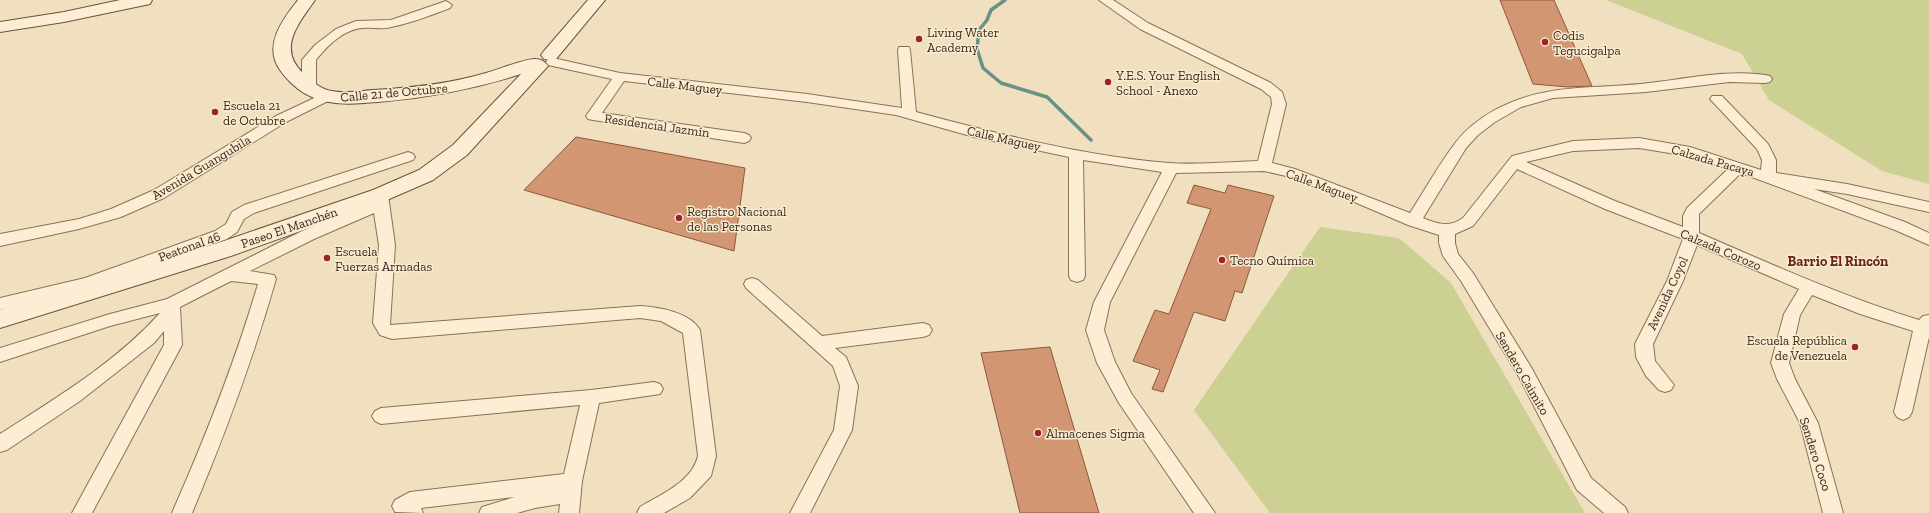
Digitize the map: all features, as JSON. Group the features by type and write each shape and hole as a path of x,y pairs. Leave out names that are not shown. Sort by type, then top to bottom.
{"street":[{"path":"0,27 64,18 144,0"},
{"name":"Calle 21 de Octubre","path":"307,0 292,20 283,37 282,55 290,72 309,87 327,96 348,98 416,92 450,87 485,79 544,62"},
{"name":"Paseo El Manchén","path":"3,313 223,250 380,200 426,175 460,150 544,62 597,0"},
{"path":"1105,0 1144,26 1266,86 1278,95 1279,104 1264,166"},
{"path":"309,87 309,60 324,43 342,31 362,24 383,25 412,18 446,5"},
{"path":"904,50 909,114"},
{"name":"Calle Maguey","path":"544,62 620,77 807,98 909,114 974,132 1076,154 1144,165 1171,168 1264,166 1297,174 1434,229 1448,230"},
{"name":"Residencial Jazmín","path":"620,77 593,116 744,138"},
{"path":"1413,221 1461,145 1479,128 1516,104 1537,97 1553,94 1646,88 1729,78 1765,79"},
{"path":"485,79 499,83 504,88 506,96 504,105"},
{"name":"Avenida Guangubila","path":"0,240 79,224 116,213 159,194 281,119 327,96"},
{"path":"1717,99 1762,147 1768,160 1768,177 1848,189 1929,208"},
{"name":"Calzada Pacaya","path":"1514,162 1535,154 1573,146 1639,143 1690,152 1768,177 1900,226 1929,240"},
{"path":"1076,154 1077,276"},
{"name":"Peatonal 46","path":"3,313 220,235 230,230 234,225 237,216 249,209 408,157"},
{"path":"1448,230 1460,228 1468,222 1514,162"},
{"name":"Calzada Corozo","path":"1514,162 1610,205 1690,236 1866,310 1927,326"},
{"name":"Avenida Coyol","path":"1665,385 1648,366 1643,356 1644,344 1681,268 1690,240 1689,222 1692,212 1739,167"},
{"path":"1171,168 1102,302 1095,330 1106,363 1126,398 1205,513"},
{"path":"0,355 110,320 173,307 229,275 380,200 388,245 381,323 385,330 392,332 640,312 659,313 671,316 691,330 707,456 704,470 683,492 647,513"},
{"name":"Sendero Caimito","path":"1448,230 1447,243 1451,256 1468,277 1483,305 1525,372 1584,484 1615,511"},
{"path":"182,513 211,445 256,320 268,279 229,275"},
{"path":"752,284 840,362 850,386 843,430 800,513"},
{"name":"Sendero Coco","path":"1809,287 1792,314 1780,364 1786,379 1809,423 1833,513"},
{"path":"0,444 74,396 148,338 173,307"},
{"path":"82,513 173,345 173,307"},
{"path":"1903,412 1906,394 1927,326"},
{"path":"818,343 923,330"},
{"path":"381,416 591,398 654,389"},
{"path":"569,513 572,488 591,398"},
{"path":"413,513 402,506 405,502 572,488"},
{"path":"489,513 572,488"}],"green space":[{"path":"1606,0 1929,0 1929,184 1882,171 1769,100 1742,54"},
{"path":"1320,227 1399,238 1451,283 1585,513 1270,513 1194,410"}],"building":[{"name":"Codis Tegucigalpa","path":"1500,0 1554,0 1592,86 1568,87 1533,84"},
{"name":"Registro Nacional de las Personas","path":"576,137 745,168 734,251 524,190"},
{"path":"1194,185 1225,193 1228,185 1274,196 1242,293 1235,291 1225,321 1194,312 1163,392 1152,389 1160,370 1133,361 1155,310 1169,314 1211,209 1187,203"},
{"name":"Almacenes Sigma","path":"1050,347 1099,513 1020,513 981,353"}],"waterway":[{"path":"1005,0 991,10 987,20 979,30 977,49 983,68 1001,83 1047,97 1091,140"}],"place":[{"name":"Living Water Academy","path":"919,39"},
{"name":"Codis Tegucigalpa","path":"1545,42"},
{"name":"Y.E.S. Your English School - Anexo","path":"1108,82"},
{"name":"Escuela 21 de Octubre","path":"215,112"},
{"name":"Registro Nacional de las Personas","path":"679,218"},
{"name":"Escuela Fuerzas Armadas","path":"327,258"},
{"name":"Tecno Química","path":"1222,260"},
{"name":"Escuela República de Venezuela","path":"1855,347"},
{"name":"Almacenes Sigma","path":"1038,433"}],"district":[{"name":"Barrio El Rincón","path":"1838,261"}]}
